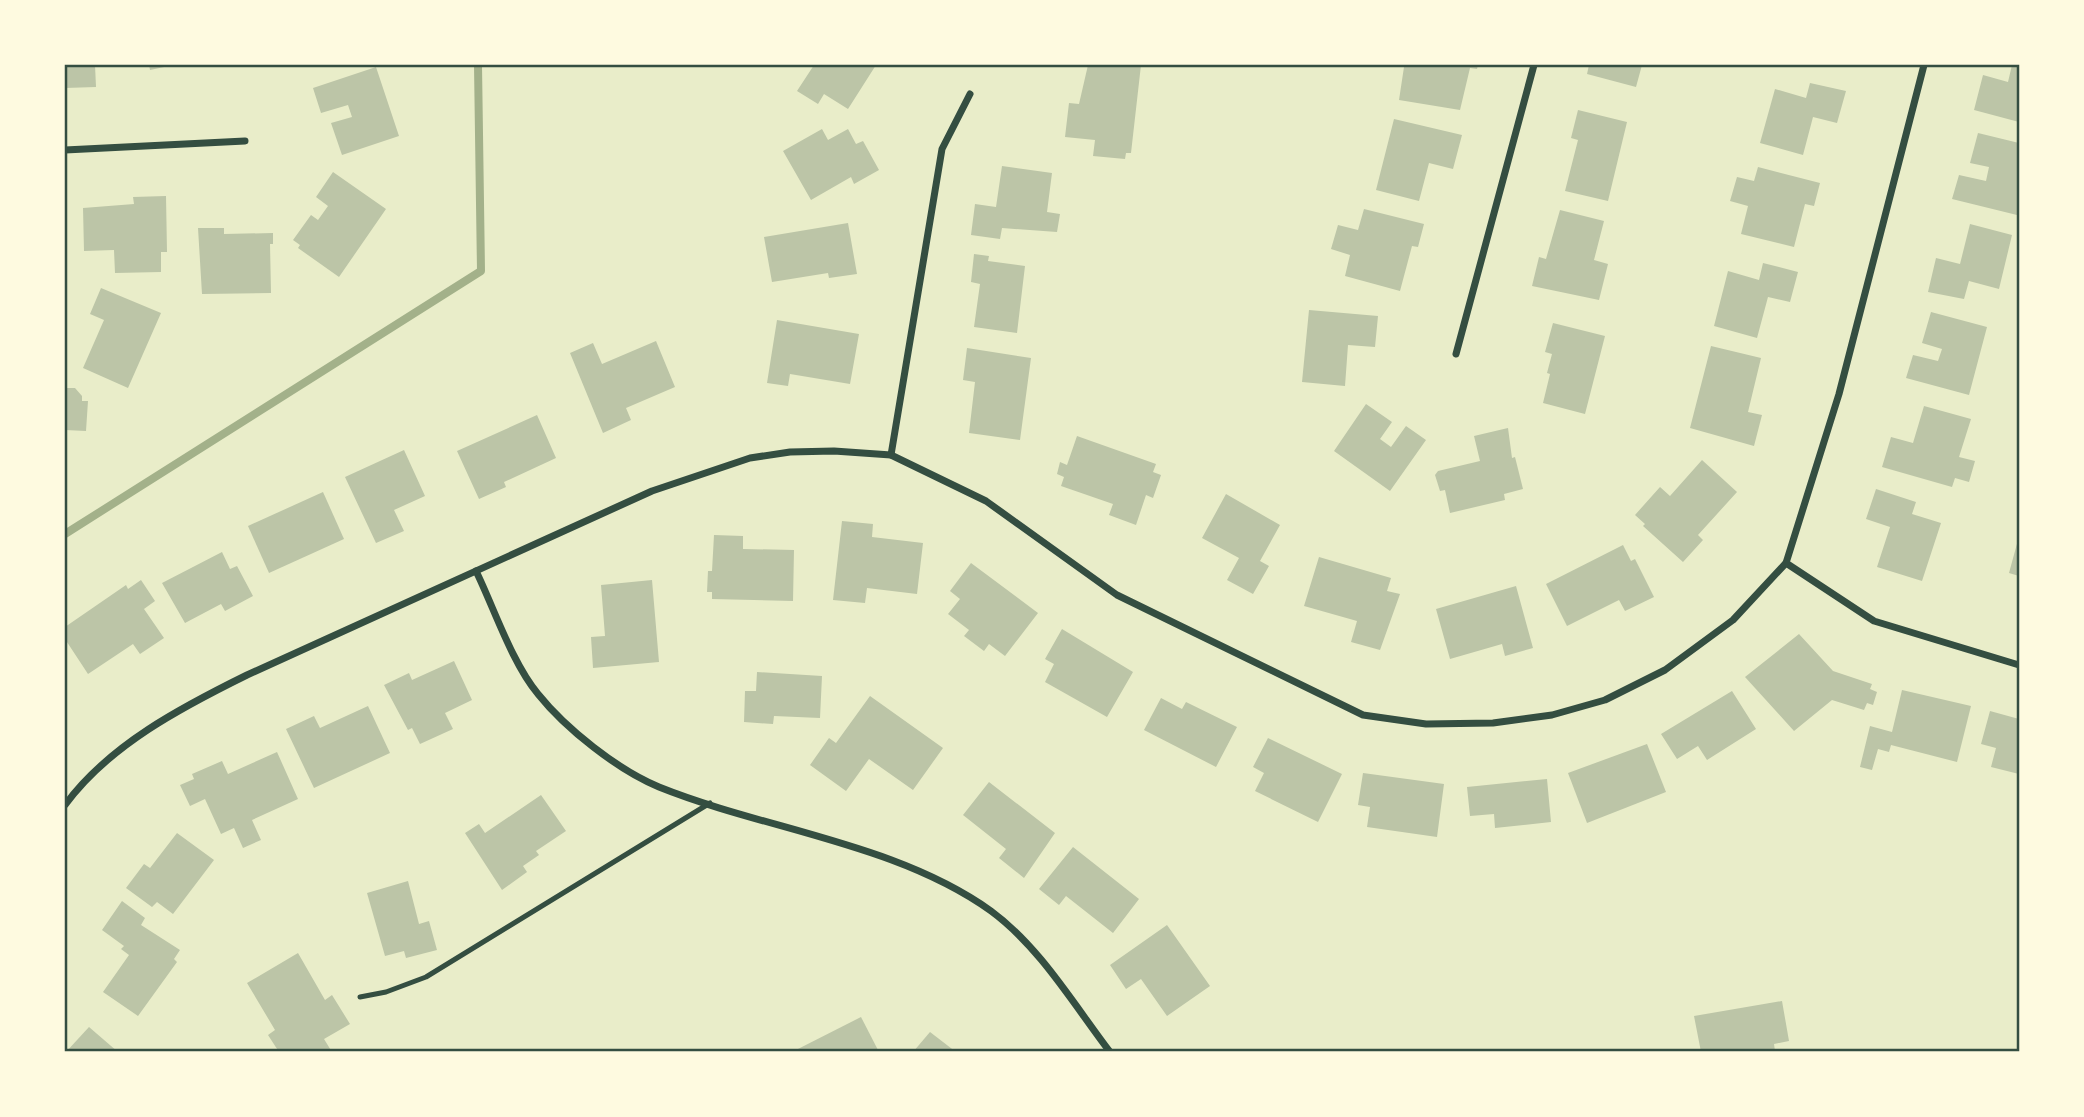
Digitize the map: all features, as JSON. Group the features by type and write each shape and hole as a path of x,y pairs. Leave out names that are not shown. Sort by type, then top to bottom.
{"street":[{"path":"1456,354 1534,65"},
{"path":"65,805 110,758 197,700 652,491 750,458 801,452 891,455 986,501 1117,595 1363,715 1426,724 1493,723 1540,717 1605,700 1665,670 1733,620 1786,564 1839,394 1924,65"},
{"path":"891,455 942,149 970,94"},
{"path":"65,150 244,141"},
{"path":"1786,564 1874,621 2019,665"},
{"path":"476,571 537,693 618,766 658,786 906,866 991,911 1024,940 1110,1052"}],"lane":[{"path":"360,997 386,992 426,977 710,803"}],"building":[{"path":"65,65 95,65 96,87 65,88"},
{"path":"149,65 169,65 169,66 150,70"},
{"path":"814,65 876,65 848,109 824,94 818,104 797,91"},
{"path":"1088,65 1141,65 1131,153 1126,153 1125,159 1093,156 1095,140 1065,137 1069,103 1079,104"},
{"path":"1398,65 1478,65 1477,69 1470,68 1460,110 1399,100 1404,67"},
{"path":"1589,65 1642,65 1636,87 1587,74"},
{"path":"2012,65 2019,65 2019,122 1974,110 1983,75 2008,82"},
{"path":"376,67 399,136 342,155 331,123 352,117 348,105 321,113 313,88"},
{"path":"1810,83 1846,91 1837,123 1813,117 1803,155 1760,143 1775,89 1806,98"},
{"path":"1578,110 1627,122 1608,201 1565,191 1578,140 1571,138"},
{"path":"1394,119 1462,135 1453,169 1429,163 1419,201 1376,190"},
{"path":"822,129 828,140 848,129 856,144 863,141 879,170 854,184 851,177 811,200 783,151"},
{"path":"1978,133 2019,143 2017,215 1952,199 1959,175 1986,181 1989,167 1970,163"},
{"path":"1002,166 1052,173 1047,212 1060,214 1057,232 1002,228 1000,239 971,235 975,204 996,207"},
{"path":"1758,167 1820,183 1814,206 1805,204 1794,247 1741,234 1748,206 1730,201 1737,177 1754,181"},
{"path":"333,172 386,209 339,277 298,248 300,245 293,240 311,215 318,220 328,206 316,197"},
{"path":"166,196 167,252 161,252 161,272 115,273 114,250 84,251 83,208 134,204 133,197"},
{"path":"1364,209 1424,224 1418,247 1412,246 1400,291 1345,276 1350,255 1331,249 1338,225 1358,230"},
{"path":"1560,210 1604,221 1594,260 1608,264 1599,300 1532,286 1539,257 1546,259"},
{"path":"848,223 857,274 829,278 828,273 772,282 764,237"},
{"path":"1970,224 2012,235 1999,289 1969,281 1964,299 1928,292 1936,258 1960,264"},
{"path":"198,228 224,228 224,234 273,233 273,244 270,244 271,293 202,294"},
{"path":"974,254 989,256 988,261 1025,266 1017,333 974,327 980,284 971,282"},
{"path":"1763,263 1798,272 1790,302 1768,297 1757,338 1714,326 1728,271 1759,280"},
{"path":"101,288 161,313 128,388 83,368 104,320 90,314"},
{"path":"1309,310 1378,316 1375,347 1348,345 1345,386 1302,382"},
{"path":"1931,312 1987,327 1969,395 1906,378 1913,355 1938,361 1942,349 1922,343"},
{"path":"777,320 859,334 850,384 790,374 788,386 767,383"},
{"path":"1553,323 1605,336 1585,414 1543,403 1552,354 1545,352"},
{"path":"656,341 675,387 626,408 631,420 603,433 570,353 593,343 602,364"},
{"path":"1711,346 1761,358 1748,412 1762,415 1754,446 1690,428"},
{"path":"967,348 1031,358 1020,440 969,433 975,382 963,380"},
{"path":"65,388 75,388 82,396 82,401 88,401 86,431 65,430"},
{"path":"1366,404 1392,422 1380,439 1391,447 1406,426 1426,440 1390,491 1334,451"},
{"path":"1924,406 1971,419 1959,457 1975,461 1969,482 1955,478 1952,487 1882,467 1891,437 1913,443"},
{"path":"537,415 556,458 504,482 506,487 479,499 457,451"},
{"path":"1508,428 1512,458 1515,457 1523,489 1504,494 1505,500 1450,513 1445,490 1440,491 1435,475 1438,471 1480,461 1474,436"},
{"path":"1077,436 1156,464 1153,472 1161,475 1153,498 1146,495 1136,525 1109,515 1113,504 1061,486 1064,477 1057,474 1060,462 1067,465"},
{"path":"404,450 425,496 394,510 404,531 376,543 345,477"},
{"path":"1702,460 1737,492 1698,535 1703,540 1683,562 1643,526 1645,524 1635,515 1660,487 1670,496"},
{"path":"1876,489 1916,502 1912,514 1941,523 1922,581 1877,567 1890,527 1866,519"},
{"path":"323,492 344,539 269,573 248,526"},
{"path":"1226,494 1280,525 1260,561 1269,566 1253,594 1227,580 1239,558 1202,538"},
{"path":"842,521 873,524 872,537 923,543 917,594 867,588 865,603 833,600"},
{"path":"714,535 743,536 743,549 794,550 793,601 712,599 712,592 707,592 708,571 712,571"},
{"path":"2019,540 2019,576 2009,573"},
{"path":"1623,545 1631,561 1635,559 1654,597 1625,611 1619,600 1567,626 1546,584"},
{"path":"222,552 230,569 237,566 253,596 225,611 221,604 185,623 162,583"},
{"path":"1319,557 1391,578 1387,591 1400,594 1380,650 1351,642 1357,621 1304,606"},
{"path":"971,563 1038,613 1005,656 989,644 984,651 964,636 969,630 948,614 960,599 950,591"},
{"path":"141,580 155,601 144,609 164,638 140,654 133,644 88,674 65,639 65,627 126,585 128,589"},
{"path":"652,580 659,662 593,668 591,637 605,636 601,585"},
{"path":"1516,586 1533,648 1505,656 1502,644 1450,659 1436,609"},
{"path":"1062,629 1133,672 1107,717 1045,682 1054,664 1045,659"},
{"path":"1799,634 1833,671 1872,684 1870,689 1877,692 1873,705 1867,703 1864,710 1832,700 1794,731 1745,677"},
{"path":"454,661 472,700 445,713 453,729 420,744 412,728 408,730 384,685 409,673 412,680"},
{"path":"757,672 822,676 820,718 774,716 773,724 744,722 745,691 756,691"},
{"path":"1902,690 1971,706 1957,762 1891,745 1889,752 1878,749 1872,770 1860,767 1870,726 1892,732"},
{"path":"1732,691 1756,729 1707,760 1698,746 1677,759 1661,734"},
{"path":"870,696 943,748 913,790 869,759 846,791 810,765 829,738 836,743"},
{"path":"1161,698 1182,709 1186,702 1237,727 1216,767 1144,730"},
{"path":"368,706 390,753 314,788 286,729 314,716 320,728"},
{"path":"1990,711 2019,719 2019,774 1991,767 1996,748 1981,744"},
{"path":"1268,738 1342,774 1318,822 1255,791 1264,773 1253,767"},
{"path":"1647,744 1666,792 1587,823 1568,773"},
{"path":"277,752 298,799 252,820 261,840 243,848 234,828 221,834 205,799 190,806 180,785 194,779 192,774 222,761 228,774"},
{"path":"1363,773 1444,784 1437,837 1367,827 1370,807 1358,805"},
{"path":"1547,779 1551,822 1495,828 1494,814 1470,816 1467,787"},
{"path":"989,782 1055,833 1024,878 999,858 1006,849 963,815"},
{"path":"541,795 566,831 536,851 539,855 523,866 527,872 502,890 465,833 479,824 485,833"},
{"path":"177,833 214,860 173,914 157,902 152,907 126,888 144,864 150,868"},
{"path":"1073,847 1139,899 1113,933 1066,896 1059,905 1039,889"},
{"path":"408,881 419,924 429,921 437,950 406,958 404,951 385,956 367,893"},
{"path":"122,901 145,918 141,925 180,950 174,959 177,962 138,1016 103,992 129,955 121,949 124,946 102,930"},
{"path":"1167,925 1210,986 1167,1016 1141,979 1126,989 1110,965"},
{"path":"298,953 325,1000 332,995 350,1024 324,1039 332,1052 279,1052 268,1035 275,1030 247,983"},
{"path":"1782,1001 1789,1041 1774,1044 1775,1051 1701,1052 1694,1016"},
{"path":"861,1017 879,1052 792,1052"},
{"path":"89,1027 118,1052 66,1052"},
{"path":"930,1032 956,1052 913,1052"}],"waterway":[{"path":"65,534 481,271 478,65"}]}
